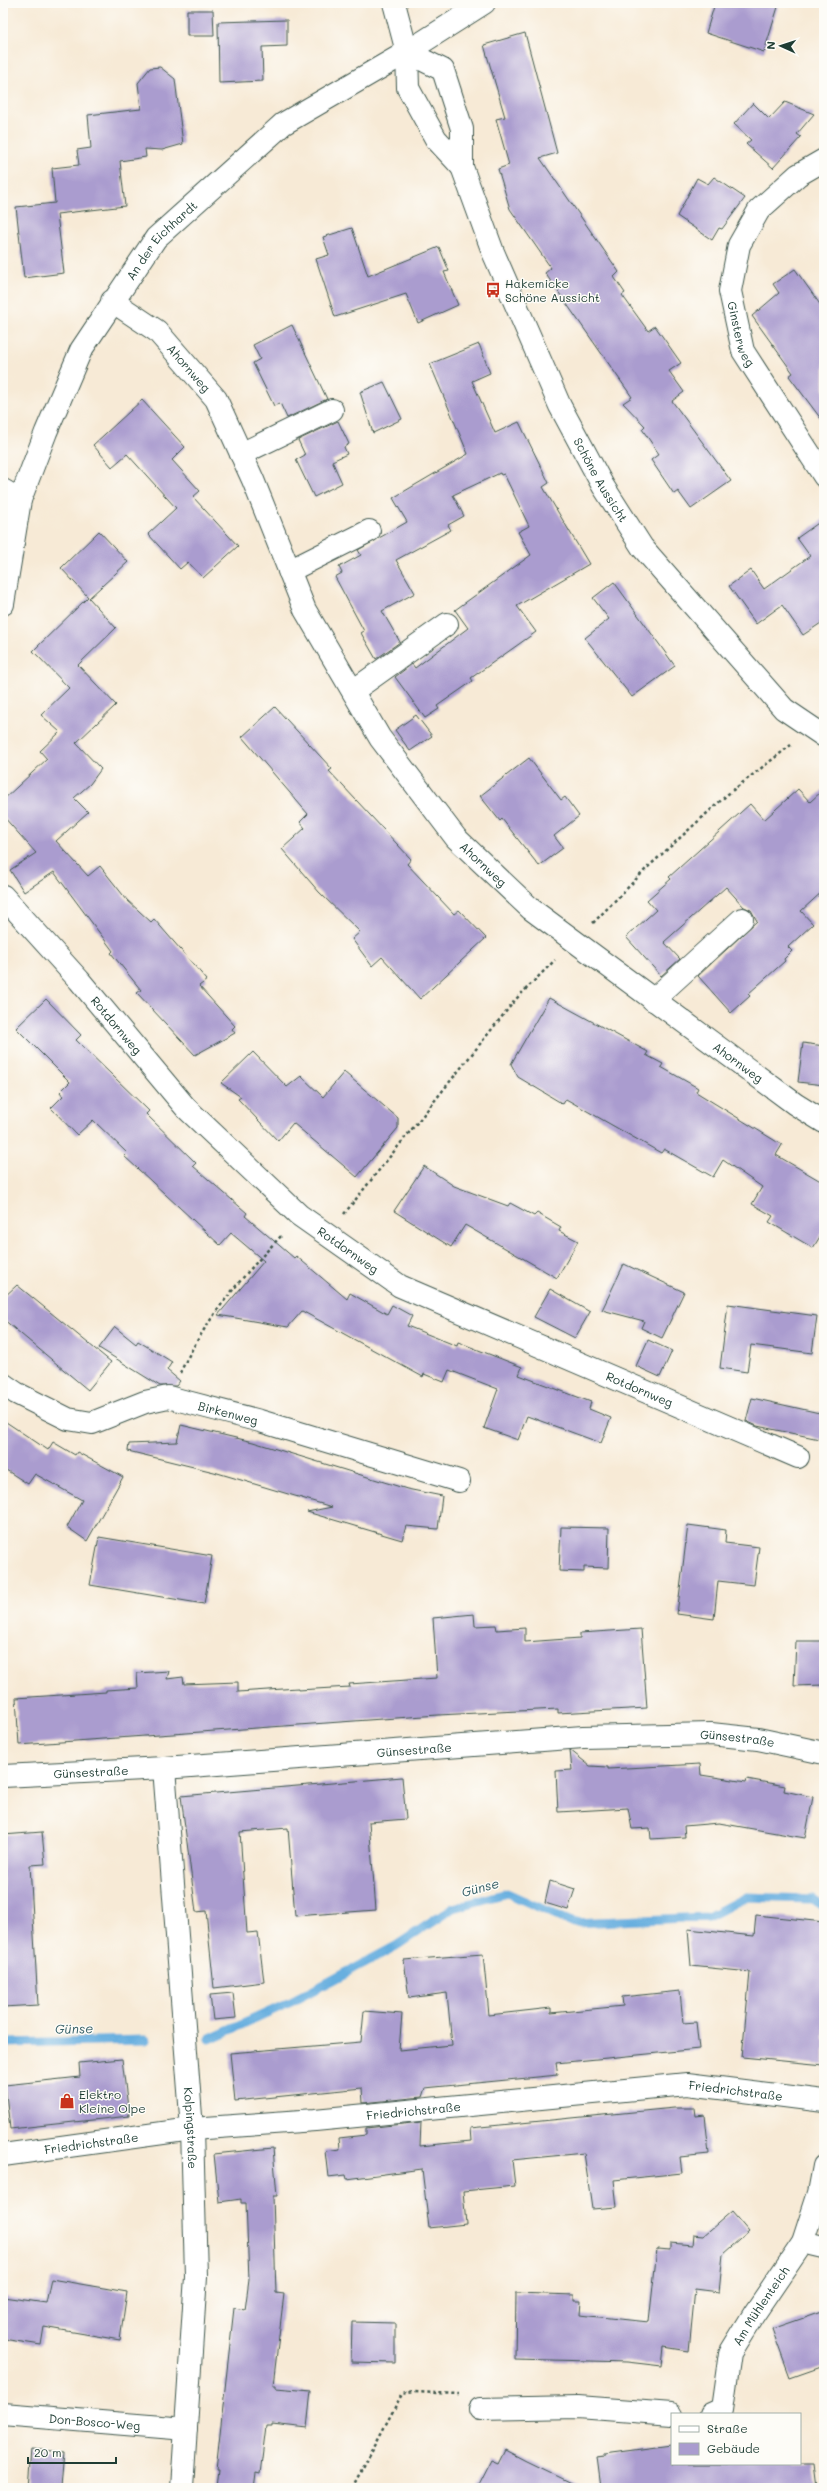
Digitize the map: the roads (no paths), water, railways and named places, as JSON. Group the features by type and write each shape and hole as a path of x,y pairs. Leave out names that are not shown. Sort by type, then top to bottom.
{"street":[{"path":"394,3 407,52"},
{"name":"An der Eichhardt","path":"3,604 12,495 81,350 112,301 156,238 283,124 407,52 484,3"},
{"name":"Schöne Aussicht","path":"462,167 436,139 408,88 407,52 443,70 462,129 462,167 493,252 560,406 603,486 642,547 784,709 818,732"},
{"name":"Ginsterweg","path":"824,160 798,175 759,210 739,245 730,291 744,351 824,476"},
{"name":"Ahornweg","path":"112,301 157,331 216,398 241,454 305,610 380,738 456,838 531,909 576,940 653,1000 795,1104 824,1122"},
{"path":"241,454 332,410"},
{"path":"289,571 369,531"},
{"path":"353,691 447,624"},
{"name":"Rotdornweg","path":"3,896 79,980 186,1108 300,1215 327,1235 400,1286 798,1456"},
{"path":"653,1000 742,919"},
{"name":"Birkenweg","path":"3,1384 50,1412 68,1420 92,1423 145,1402 168,1397 260,1421 458,1481"},
{"name":"Günsestraße","path":"3,1776 164,1768 583,1737 642,1735 711,1734 751,1738 824,1753"},
{"name":"Kolpingstraße","path":"164,1768 192,2129 196,2276 182,2488"},
{"name":"Friedrichstraße","path":"3,2155 192,2129 315,2120 687,2084 824,2101"},
{"name":"Am Mühlenteich","path":"714,2413 722,2410 730,2353 754,2314 803,2242 820,2193 824,2166"},
{"path":"803,2242 824,2247"},
{"path":"480,2409 578,2407 671,2414"},
{"name":"Don-Bosco-Weg","path":"3,2414 186,2429"}],"waterway":[{"name":"Günse","path":"210,2039 291,2002 396,1946 453,1908 507,1893 574,1923 708,1917 746,1897 812,1899 824,1907"},
{"name":"Günse","path":"3,2043 146,2040"}],"place":[{"name":"Hakemicke Schöne Aussicht","path":"493,290"},
{"name":"Elektro Kleine Olpe","path":"67,2101"}]}
